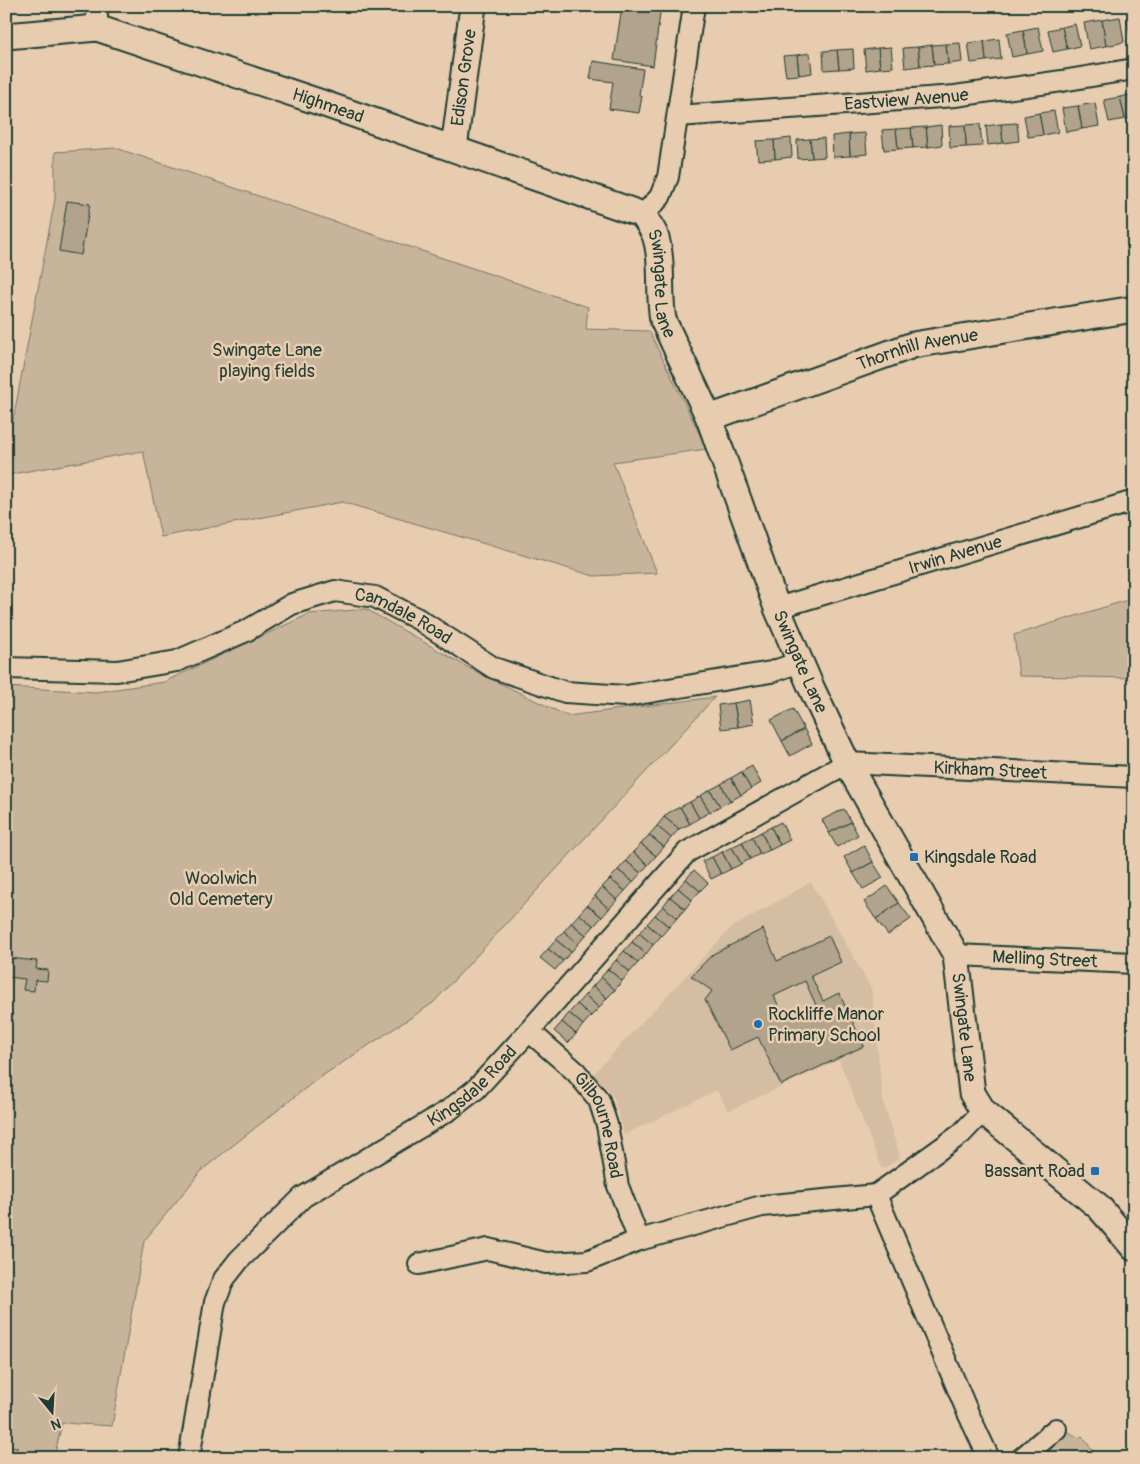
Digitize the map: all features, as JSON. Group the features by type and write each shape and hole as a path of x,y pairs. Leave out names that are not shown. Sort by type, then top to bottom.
{"street":[{"name":"Edison Grove","path":"454,148 473,6"},
{"name":"Swingate Lane","path":"694,6 668,177 660,197 643,215 654,233 658,249 660,303 663,320 709,418 777,608 800,662 847,763 956,955 972,1093 983,1111 1099,1207 1134,1248"},
{"name":"Highmead","path":"6,36 97,17 178,54 643,215"},
{"name":"Eastview Avenue","path":"678,116 955,96 1134,69"},
{"name":"Thornhill Avenue","path":"709,418 913,344 1134,310"},
{"name":"Irwin Avenue","path":"777,608 1134,501"},
{"name":"Camdale Road","path":"6,668 117,671 177,661 246,630 292,604 335,591 375,597 418,619 494,668 565,692 626,696 771,672 800,662"},
{"name":"Kirkham Street","path":"847,763 1134,777"},
{"name":"Kingsdale Road","path":"189,1458 215,1302 224,1279 234,1266 303,1197 449,1110 476,1089 687,852 847,763"},
{"name":"Melling Street","path":"956,955 1134,963"},
{"name":"Gilbourne Road","path":"529,1031 576,1072 599,1100 608,1124 618,1186 638,1240"},
{"path":"419,1264 488,1249 546,1263 587,1261 638,1240 762,1206 876,1195 960,1134 983,1111"},
{"path":"876,1195 988,1458"},
{"path":"1022,1458 1056,1429"}],"shaded area":[{"name":"Rockliffe Manor Primary School","path":"811,882 871,988 883,1101 900,1158 882,1169 839,1060 728,1111 717,1090 624,1135 614,1098 593,1074 731,928"}],"green space":[{"name":"Swingate Lane playing fields","path":"116,148 588,307 586,329 649,331 707,449 613,462 657,573 594,576 342,502 161,537 143,451 6,475 6,457 55,199 55,152"},
{"path":"1134,598 1134,678 1019,676 1014,635"},
{"name":"Woolwich Old Cemetery","path":"366,609 469,668 567,716 715,697 433,1003 316,1080 203,1169 144,1241 112,1426 62,1423 54,1458 6,1458 6,687 96,692 164,682 309,614"},
{"path":"1067,1431 1079,1438 1082,1436 1095,1454 1099,1452 1103,1458 1047,1458 1042,1452 1056,1433"}],"building":[{"path":"622,6 661,6 653,66 614,60"},
{"path":"1120,17 1124,42 1106,46 1102,20"},
{"path":"1134,18 1134,40 1131,40 1127,19"},
{"path":"1102,20 1106,46 1089,49 1084,23"},
{"path":"1075,24 1080,46 1067,49 1062,27"},
{"path":"1038,27 1043,51 1027,54 1023,30"},
{"path":"1062,27 1067,49 1053,52 1048,30"},
{"path":"1023,30 1027,54 1012,57 1007,33"},
{"path":"999,39 1001,59 986,61 984,41"},
{"path":"984,41 986,61 971,63 968,43"},
{"path":"960,43 962,62 948,64 946,44"},
{"path":"946,44 948,64 934,65 932,45"},
{"path":"932,45 934,65 920,66 918,47"},
{"path":"891,47 893,67 880,68 878,48"},
{"path":"918,47 920,66 905,68 903,48"},
{"path":"878,48 880,68 866,70 864,50"},
{"path":"853,49 854,68 839,69 837,50"},
{"path":"837,50 839,69 824,70 823,51"},
{"path":"810,53 812,73 799,75 797,55"},
{"path":"797,55 799,75 786,76 783,56"},
{"path":"593,61 643,69 639,95 642,96 639,113 609,109 613,82 590,79"},
{"path":"1134,94 1134,117 1125,119 1120,97"},
{"path":"1120,97 1125,119 1109,122 1104,100"},
{"path":"1095,103 1099,126 1082,129 1078,106"},
{"path":"1078,106 1082,129 1066,132 1062,108"},
{"path":"1054,111 1058,132 1043,135 1039,113"},
{"path":"1039,113 1043,135 1028,137 1024,116"},
{"path":"1017,123 1019,141 1003,143 1001,124"},
{"path":"980,124 982,146 966,147 965,125"},
{"path":"1001,124 1003,143 988,145 986,126"},
{"path":"941,125 942,145 928,147 926,127"},
{"path":"965,125 966,147 950,148 949,126"},
{"path":"926,127 928,147 913,148 911,128"},
{"path":"911,128 913,148 898,149 896,129"},
{"path":"896,129 898,149 884,150 882,130"},
{"path":"865,133 867,154 850,156 849,134"},
{"path":"849,134 850,156 833,157 832,136"},
{"path":"791,138 792,157 775,159 774,140"},
{"path":"824,138 825,157 812,158 810,139"},
{"path":"810,139 812,158 798,159 797,140"},
{"path":"774,140 775,159 758,160 756,141"},
{"path":"67,201 90,204 81,255 59,251"},
{"path":"750,700 754,724 738,727 734,703"},
{"path":"734,703 738,727 721,729 718,705"},
{"path":"793,709 804,729 782,741 771,720"},
{"path":"804,729 812,744 790,756 782,741"},
{"path":"752,766 761,783 751,789 741,772"},
{"path":"741,772 751,789 741,795 731,778"},
{"path":"731,778 741,795 730,801 721,784"},
{"path":"721,784 730,801 720,806 710,790"},
{"path":"710,790 720,806 710,812 700,796"},
{"path":"700,796 710,812 699,818 690,802"},
{"path":"690,802 699,818 690,824 680,807"},
{"path":"680,807 690,824 679,829 664,817"},
{"path":"844,809 851,822 829,833 822,820"},
{"path":"664,817 679,829 671,838 657,826"},
{"path":"781,822 790,840 780,845 771,827"},
{"path":"851,822 858,835 837,847 829,833"},
{"path":"657,826 671,838 664,847 649,835"},
{"path":"771,827 780,845 770,850 761,832"},
{"path":"761,832 770,850 760,854 752,837"},
{"path":"649,835 664,847 656,856 641,844"},
{"path":"752,837 760,854 750,859 742,842"},
{"path":"742,842 750,859 741,864 732,847"},
{"path":"641,844 656,856 648,865 633,852"},
{"path":"864,845 873,862 853,873 844,857"},
{"path":"732,847 741,864 731,869 722,852"},
{"path":"633,852 648,865 641,873 626,861"},
{"path":"722,852 731,869 721,874 712,857"},
{"path":"712,857 721,874 711,879 702,861"},
{"path":"626,861 641,873 633,882 618,870"},
{"path":"873,862 883,878 863,889 853,873"},
{"path":"618,870 633,882 625,891 610,879"},
{"path":"694,870 708,883 700,891 686,879"},
{"path":"610,879 625,891 617,900 602,887"},
{"path":"686,879 700,891 692,900 678,888"},
{"path":"887,886 899,903 876,919 864,902"},
{"path":"602,887 617,900 609,909 595,896"},
{"path":"678,888 692,900 685,909 670,897"},
{"path":"595,896 609,909 602,917 587,905"},
{"path":"670,897 685,909 677,918 663,906"},
{"path":"899,903 911,919 888,935 876,919"},
{"path":"587,905 602,917 594,926 579,914"},
{"path":"663,906 677,918 669,927 655,915"},
{"path":"579,914 594,926 586,935 571,923"},
{"path":"655,915 669,927 661,936 647,924"},
{"path":"571,923 586,935 578,944 564,931"},
{"path":"647,924 661,936 653,945 639,933"},
{"path":"763,929 777,961 829,936 841,962 811,976 823,1001 839,993 864,1046 781,1085 758,1037 730,1050 705,1000 712,991 691,976 713,954","holes":["805,981 816,1005 785,1020 774,996"]},
{"path":"564,931 578,944 571,952 556,940"},
{"path":"639,933 653,945 646,954 632,942"},
{"path":"556,940 571,952 563,961 548,949"},
{"path":"632,942 646,954 638,963 624,951"},
{"path":"548,949 563,961 555,970 540,958"},
{"path":"624,951 638,963 630,972 616,960"},
{"path":"9,958 37,961 36,969 48,970 47,981 35,980 34,991 23,990 25,979 7,977"},
{"path":"616,960 630,972 622,981 608,969"},
{"path":"608,969 622,981 615,990 601,977"},
{"path":"601,977 615,990 607,998 593,986"},
{"path":"593,986 607,998 599,1008 585,995"},
{"path":"585,995 599,1008 591,1016 577,1004"},
{"path":"577,1004 591,1016 583,1025 569,1013"},
{"path":"569,1013 583,1025 576,1034 562,1022"},
{"path":"562,1022 576,1034 568,1043 554,1031"},
{"path":"6,1443 8,1446 17,1447 16,1455 7,1453 6,1455"}],"place":[{"name":"Kingsdale Road","path":"914,857"},
{"name":"Rockliffe Manor Primary School","path":"758,1024"},
{"name":"Bassant Road","path":"1095,1171"}]}
